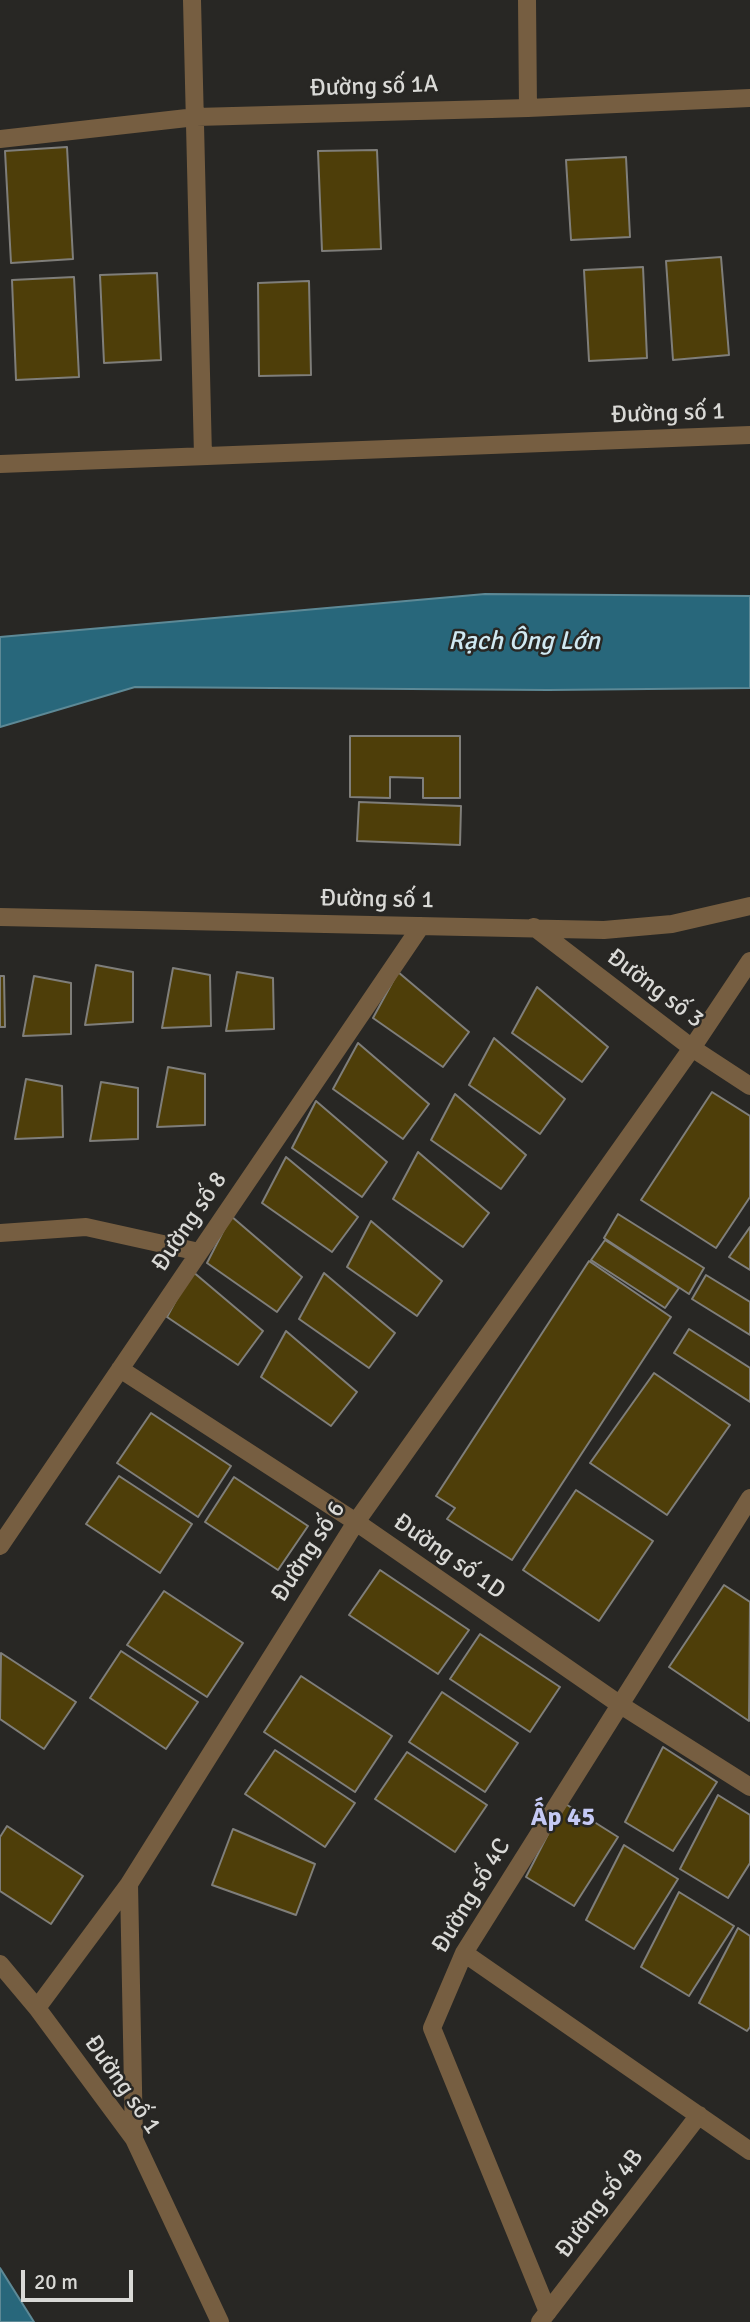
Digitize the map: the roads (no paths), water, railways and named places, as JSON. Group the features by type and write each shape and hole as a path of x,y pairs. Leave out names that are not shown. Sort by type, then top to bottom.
{"street":[{"path":"192,0 203,456"},
{"path":"527,0 528,108"},
{"name":"Đường số 1A","path":"0,139 196,117 528,108 750,98"},
{"name":"Đường số 1","path":"0,464 750,435"},
{"name":"Đường số 1","path":"0,917 604,930 672,924 750,906"},
{"name":"Đường số 8","path":"2,1537 120,1369 421,926"},
{"name":"Đường số 3","path":"534,928 692,1048 750,1086"},
{"path":"692,1048 750,961"},
{"name":"Đường số 6","path":"37,2008 129,1884 356,1522 692,1048"},
{"path":"0,1233 86,1227 199,1252"},
{"name":"Đường số 1D","path":"120,1369 356,1522 619,1704 750,1787"},
{"name":"Đường số 4C","path":"544,2317 432,2028 464,1953 750,1498"},
{"path":"129,1884 134,2138"},
{"path":"464,1953 750,2151"},
{"name":"Đường số 1","path":"0,1964 37,2008 134,2138 220,2322"},
{"name":"Đường số 4B","path":"544,2317 698,2115"}],"water":[{"name":"Rạch Ông Lớn","path":"485,594 750,596 750,688 548,690 135,687 0,727 0,637"},
{"path":"0,2268 34,2322 0,2322"}],"district":[{"name":"Ấp 45","path":"563,1818"}]}
